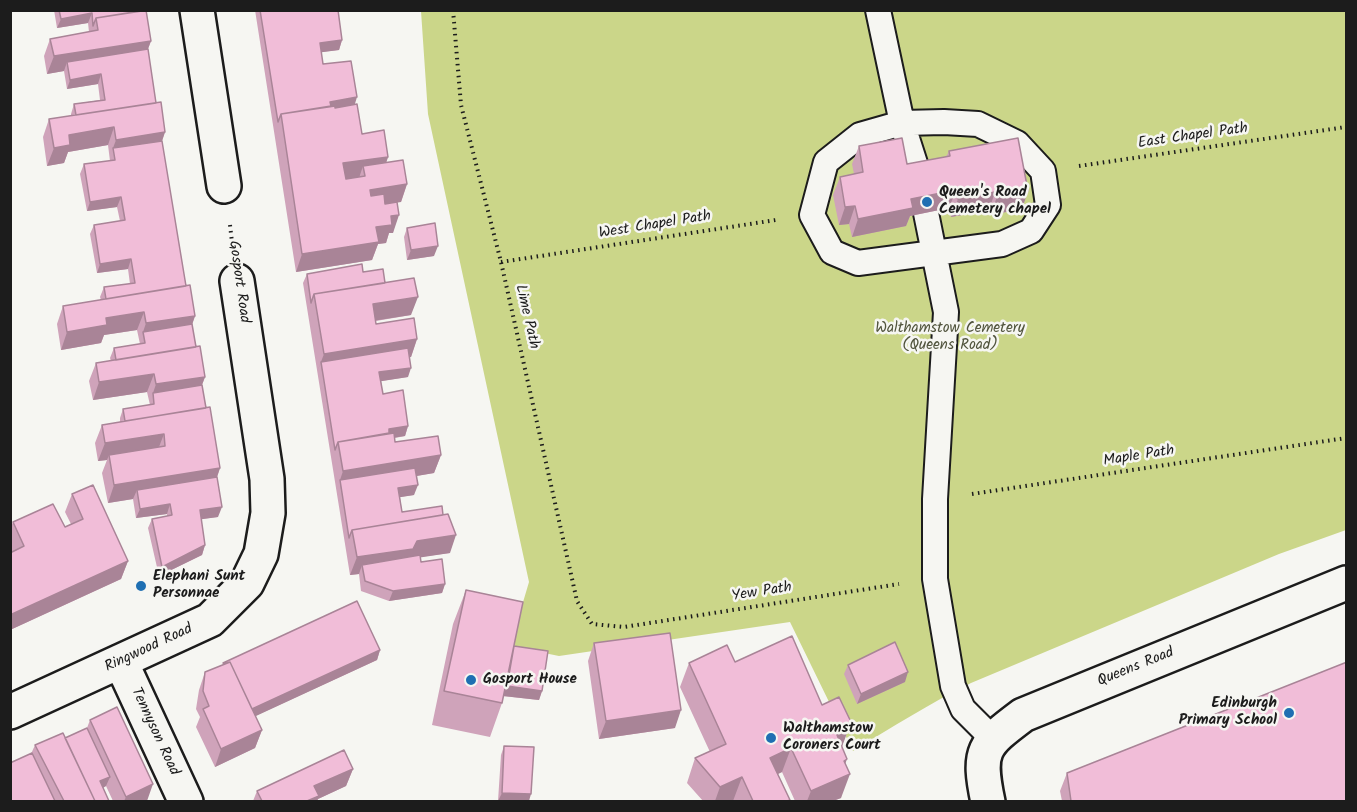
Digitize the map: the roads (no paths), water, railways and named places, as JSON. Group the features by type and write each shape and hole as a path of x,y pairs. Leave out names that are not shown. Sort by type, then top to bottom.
{"street":[{"path":"197,10 224,186"},
{"name":"Gosport Road","path":"237,281 267,480 268,513 261,554"},
{"name":"Ringwood Road","path":"10,712 210,620 247,583 261,554"},
{"name":"Queens Road","path":"992,738 1023,715 1347,583"},
{"name":"Tennyson Road","path":"121,662 186,801"},
{"path":"988,801 982,775 984,755 992,738"}],"lane":[{"path":"878,10 902,123 920,179"},
{"path":"902,123 978,124 1017,144 1043,171 1048,205 1032,231 1002,243 858,263 832,252 812,214 826,162 860,135 902,123"},
{"path":"926,213 946,312 935,499 935,579 953,686 963,709 992,738"}],"place":[{"name":"Queen's Road Cemetery chapel","path":"927,202"},
{"name":"Elephani Sunt Personnae","path":"141,586"},
{"name":"Gosport House","path":"471,680"},
{"name":"Edinburgh Primary School","path":"1289,713"},
{"name":"Walthamstow Coroners Court","path":"771,738"}],"park label":[{"name":"Walthamstow Cemetery (Queens Road)","path":"950,338"}]}
